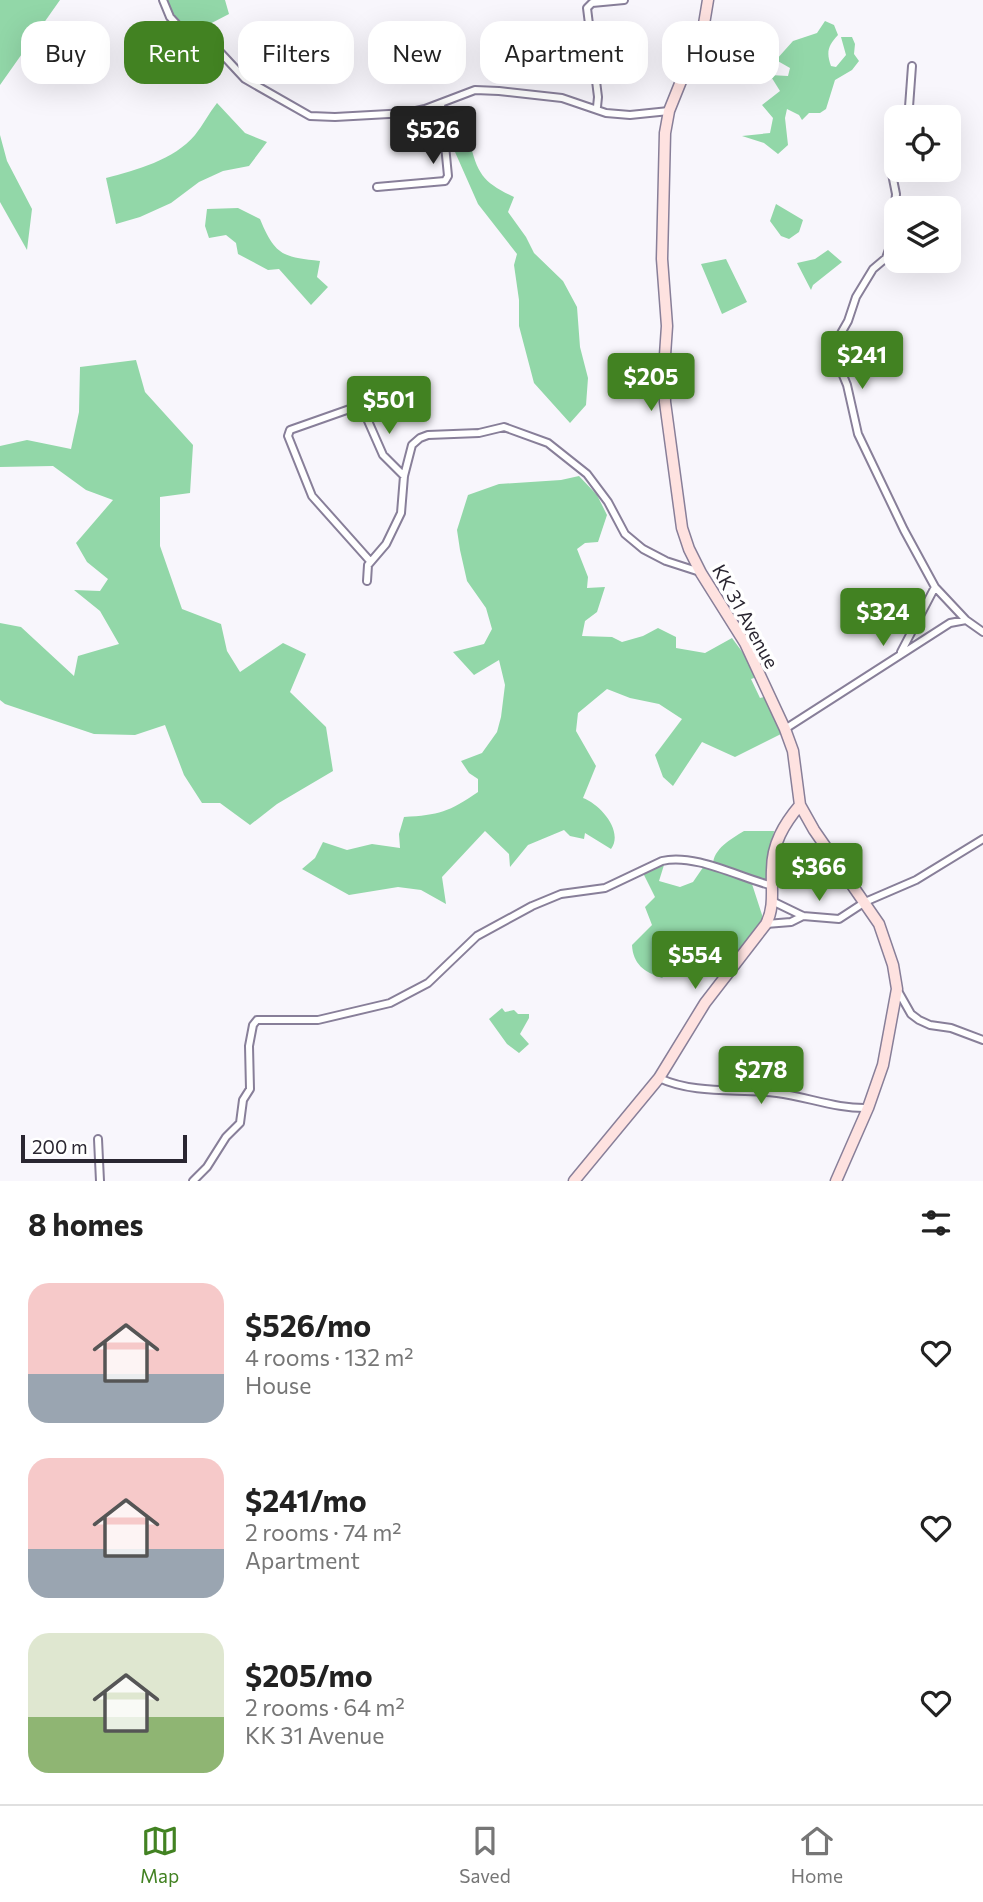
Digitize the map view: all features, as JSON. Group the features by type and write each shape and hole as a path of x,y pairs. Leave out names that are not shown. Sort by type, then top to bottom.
{"main road":[{"name":"KK 31 Avenue","path":"708,0 704,24 669,111 665,133 662,258 667,326 665,402 682,528 701,573 745,642 785,729 793,751 800,805"},
{"path":"574,1181 659,1077 705,1003 766,924 772,901 772,868 779,836 800,805 814,830 879,924 888,947 897,989 883,1065 868,1108 836,1181"}],"street":[{"path":"163,0 174,24 193,38 219,51 244,79 304,114 335,117 400,114 441,104 475,90 562,98 606,113 631,115 669,111"},
{"path":"597,107 587,8 592,3 624,0"},
{"path":"909,105 912,66"},
{"path":"377,187 445,181 448,176 441,104"},
{"path":"894,182 896,194 892,241 886,258 873,269 856,297 833,351 863,444 934,587 966,620 983,632"},
{"path":"370,561 312,496 288,436 290,430 361,405 383,455 404,476"},
{"path":"367,581 370,561 394,531 401,513 404,476 412,445 420,438 479,433 504,427 548,443 587,474 608,502 625,534 643,549 666,561 701,573"},
{"path":"900,653 934,587"},
{"path":"785,729 950,622 966,620"},
{"path":"772,901 803,916 839,919 865,902 916,880 983,839"},
{"path":"193,1181 240,1123 243,1100 250,1089 249,1046 253,1025 257,1020 318,1020 390,1003 428,983 477,936 532,906 561,894 605,888 669,859 698,863 773,886"},
{"path":"766,924 791,922 803,916"},
{"path":"897,989 912,1014 919,1020 983,1040"},
{"path":"659,1077 685,1086 776,1093 850,1109 868,1108"},
{"path":"98,1139 100,1181"}],"green space":[{"path":"0,0 60,0 45,21 21,21 21,55 0,85"},
{"path":"165,0 225,0 229,14 216,21 177,21"},
{"path":"825,21 834,25 838,35 829,49 831,66 836,67 846,55 841,37 852,37 855,44 854,54 859,61 852,70 835,80 826,109 820,113 809,113 802,120 799,115 787,109 785,118 788,145 778,154 764,143 742,136 770,133 773,118 762,105 780,91 776,84 779,84 779,76 788,76 790,68 779,62 779,57 793,41 817,33"},
{"path":"217,103 245,133 267,142 249,166 223,171 199,182 171,203 116,224 106,178 154,163 176,151 195,135"},
{"path":"452,132 470,142 483,176 495,187 514,197 508,212 534,253 563,281 577,307 580,347 588,378 586,405 570,423 534,383 519,326 519,300 514,265 517,254 478,204 455,152"},
{"path":"0,135 7,161 32,209 27,250 0,202"},
{"path":"776,204 803,220 799,232 789,239 781,236 770,221"},
{"path":"238,208 260,219 270,240 281,252 297,258 320,261 317,277 328,287 311,305 279,269 268,270 238,254 236,243 226,235 209,238 205,226 207,209"},
{"path":"828,250 842,262 813,285 811,290 797,263 815,259"},
{"path":"726,259 747,302 722,314 701,264"},
{"path":"136,360 145,392 193,445 190,493 160,497 160,546 182,609 221,624 227,651 240,672 283,643 306,654 290,692 326,727 333,771 277,804 250,825 220,803 202,803 184,775 165,725 135,735 94,734 0,700 0,623 21,627 74,676 78,656 119,644 100,611 74,590 100,591 108,579 87,562 76,543 113,500 86,490 53,466 0,467 0,446 27,440 71,449 79,412 80,367"},
{"path":"579,476 597,495 607,515 598,542 585,543 577,549 588,577 587,588 605,587 597,612 585,621 582,636 612,637 622,642 658,628 676,637 676,648 705,653 732,638 760,676 751,679 760,698 764,697 781,734 735,757 702,742 673,786 663,777 655,755 682,719 659,704 630,698 607,689 578,713 576,731 596,766 583,798 596,806 608,819 614,834 611,849 585,833 584,839 570,836 564,830 528,845 510,867 509,854 485,831 442,877 446,904 421,890 398,887 349,895 302,869 315,858 323,842 347,850 372,844 400,848 399,834 404,817 443,811 478,792 478,779 469,773 461,761 482,753 497,732 505,685 499,660 474,675 453,652 484,644 492,629 486,608 467,581 460,550 457,530 468,495 499,484 561,480"},
{"path":"744,831 774,831 768,884 713,865 719,849"},
{"path":"664,865 659,881 680,887 693,882 704,866 752,884 764,921 729,964 705,971 682,960 662,978 645,970 637,962 632,945 652,925 645,907 655,897 643,873"},
{"path":"502,1008 505,1012 514,1010 518,1014 529,1014 520,1034 529,1044 519,1053 507,1044 489,1019"}]}
